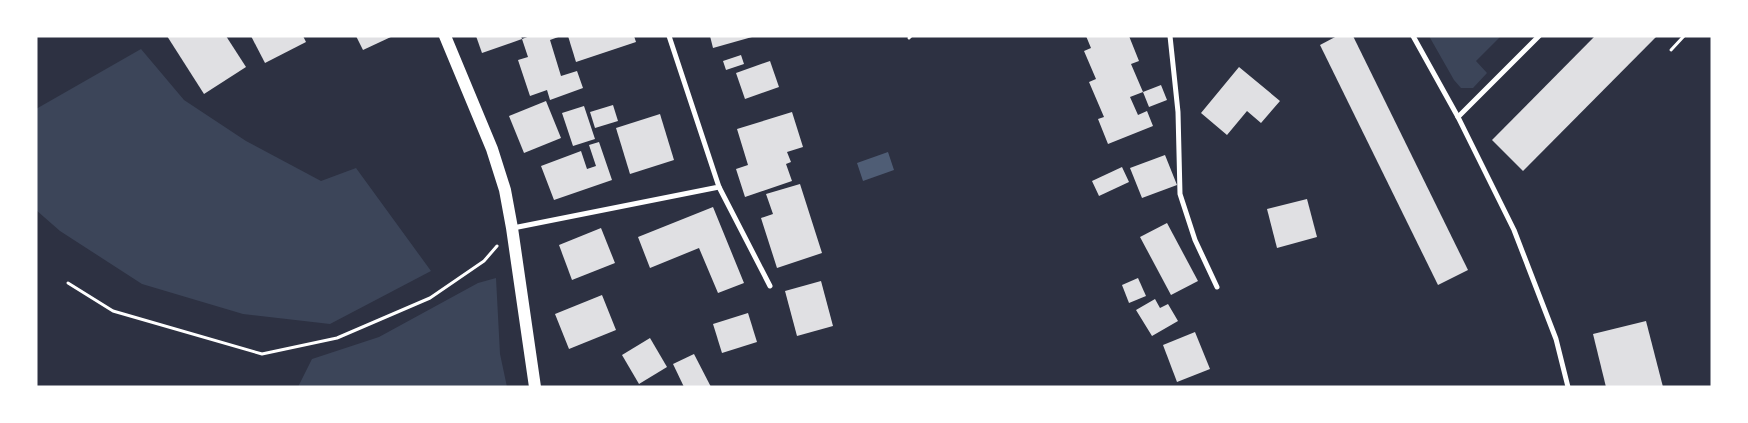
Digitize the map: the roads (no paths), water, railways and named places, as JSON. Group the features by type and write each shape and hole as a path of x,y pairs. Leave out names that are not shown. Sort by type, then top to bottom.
{"main road":[{"path":"444,36 492,148 505,190 535,387"}],"street":[{"path":"669,36 719,187 770,286"},
{"path":"1170,36 1178,112 1180,194 1195,240 1217,287"},
{"path":"1413,36 1458,117 1514,230 1556,339 1568,387"},
{"path":"1458,117 1539,36"},
{"path":"512,228 719,187"}]}
